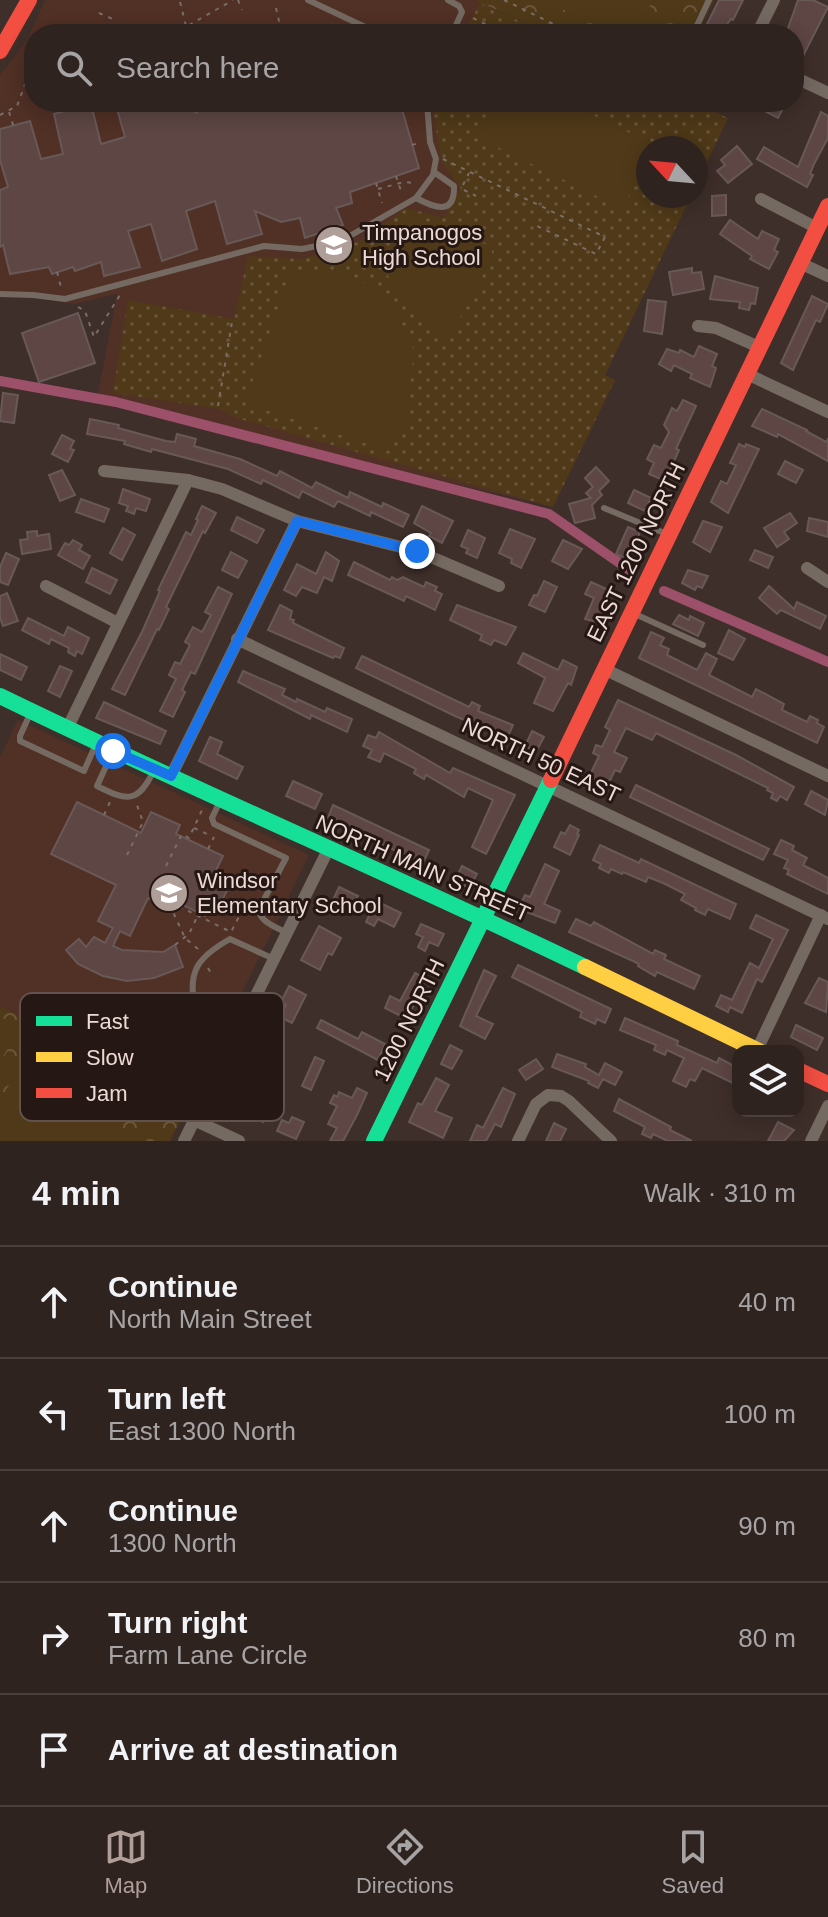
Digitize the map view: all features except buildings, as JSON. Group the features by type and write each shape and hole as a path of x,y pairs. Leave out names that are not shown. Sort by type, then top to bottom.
{"street":[{"path":"0,51 29,0"},
{"path":"762,24 774,0"},
{"path":"804,82 828,93"},
{"path":"761,199 817,228"},
{"name":"EAST 1200 NORTH","path":"484,918 828,206"},
{"path":"800,263 828,276"},
{"path":"698,326 716,328 759,347"},
{"path":"747,374 828,412"},
{"path":"104,471 188,480 247,498 297,521 417,551 499,586"},
{"path":"68,727 188,480"},
{"path":"171,776 297,521"},
{"path":"807,568 828,582"},
{"path":"46,586 118,623"},
{"name":"NORTH 50 EAST","path":"237,639 825,917"},
{"path":"604,669 828,776"},
{"name":"NORTH MAIN STREET","path":"7,705 32,711 68,727 113,751 328,850 484,918 748,1045"},
{"path":"257,993 328,850"},
{"path":"761,1045 825,917"},
{"name":"1200 NORTH","path":"374,1141 484,918"},
{"path":"804,1073 828,1084"},
{"path":"518,1141 536,1104 548,1095 561,1096 569,1101 611,1141"},
{"path":"811,1141 828,1106"},
{"path":"184,1141 194,1121"},
{"path":"196,1121 239,1141"}],"lane":[{"path":"308,0 359,24"},
{"path":"448,0 459,6 462,12 457,24"},
{"path":"698,24 709,0"},
{"path":"0,294 65,299 264,246 302,249 341,241 416,198 434,172 436,159 430,142 428,112"},
{"path":"416,198 439,208 451,201 454,186 434,172"},
{"path":"604,508 669,535"},
{"path":"631,612 703,645"},
{"path":"32,711 20,741 84,771 96,742"},
{"path":"113,751 97,786 121,798 133,797 145,788 154,769"},
{"path":"221,799 212,818 214,824 286,858 259,914 262,919 287,933"},
{"path":"192,993 196,967 208,951 230,939 274,959"}],"path":[{"path":"191,24 233,0"},
{"path":"238,0 242,10"},
{"path":"504,0 553,24"},
{"path":"180,2 185,24"},
{"path":"276,8 280,24"},
{"path":"99,13 115,20"},
{"path":"473,18 485,24"},
{"path":"0,115 17,106 24,87"},
{"path":"9,111 13,125"},
{"path":"412,145 419,143"},
{"path":"438,157 605,237 596,254 535,225"},
{"path":"470,172 461,189 476,196"},
{"path":"396,176 402,194"},
{"path":"376,183 382,203"},
{"path":"378,189 399,183 414,183"},
{"path":"57,272 63,292"},
{"path":"78,307 85,311 94,337 120,295"},
{"path":"218,406 232,322"},
{"path":"104,815 110,802"},
{"path":"127,855 143,822 136,804"},
{"path":"166,866 182,834 189,838 203,808"},
{"path":"193,828 207,834"},
{"path":"208,849 214,837"},
{"path":"198,949 185,938 168,901 231,932 243,909"},
{"path":"175,945 185,938 198,916"},
{"path":"205,964 212,975"}],"shaded area":[{"name":"Timpanogos High School","path":"45,0 475,0 521,24 34,24"},
{"name":"Timpanogos High School","path":"24,44 24,112 689,112 722,129 708,159 708,136 636,136 636,208 685,208 605,375 615,380 553,507 97,399 117,294 74,304 0,296 0,75"},
{"path":"18,720 309,855 242,993 20,993 20,1016 0,1006 0,757"}],"green space":[{"path":"475,0 714,0 702,24 527,24"},
{"path":"544,0 653,0 641,24 593,24"},
{"path":"480,3 526,24 469,24"},
{"path":"434,112 715,112 728,118 708,160 708,136 636,136 636,208 685,208 605,375 615,380 553,507 236,418 219,409 113,393 128,300 234,319 248,256 301,259 359,241 407,208 443,218 461,188 441,160"},
{"path":"489,112 586,112 636,136 636,182 623,209 477,137"},
{"path":"407,214 490,246 493,255 449,339 411,310 386,273 392,238"},
{"path":"291,271 351,275 388,296 414,350 407,418 388,451 245,403"},
{"path":"0,1006 20,1016 20,1121 180,1121 170,1141 0,1141"},
{"path":"0,1017 20,1027 0,1062"},
{"path":"20,1062 20,1121 113,1121 116,1141 0,1141 0,1104"}],"waterway":[{"path":"0,381 116,402 549,514 631,571"},
{"path":"664,591 828,662"}],"traffic: fast":[{"path":"0,696 585,967"},
{"path":"374,1141 551,780"}],"traffic: slow":[{"path":"585,967 747,1045"}],"traffic: jam":[{"path":"0,51 29,0"},
{"path":"551,780 828,206"},
{"path":"804,1073 828,1084"}],"place":[{"name":"Timpanogos High School","path":"334,245"},
{"name":"Windsor Elementary School","path":"169,893"}],"route":[{"path":"113,751 171,776 297,521 417,551"}]}
